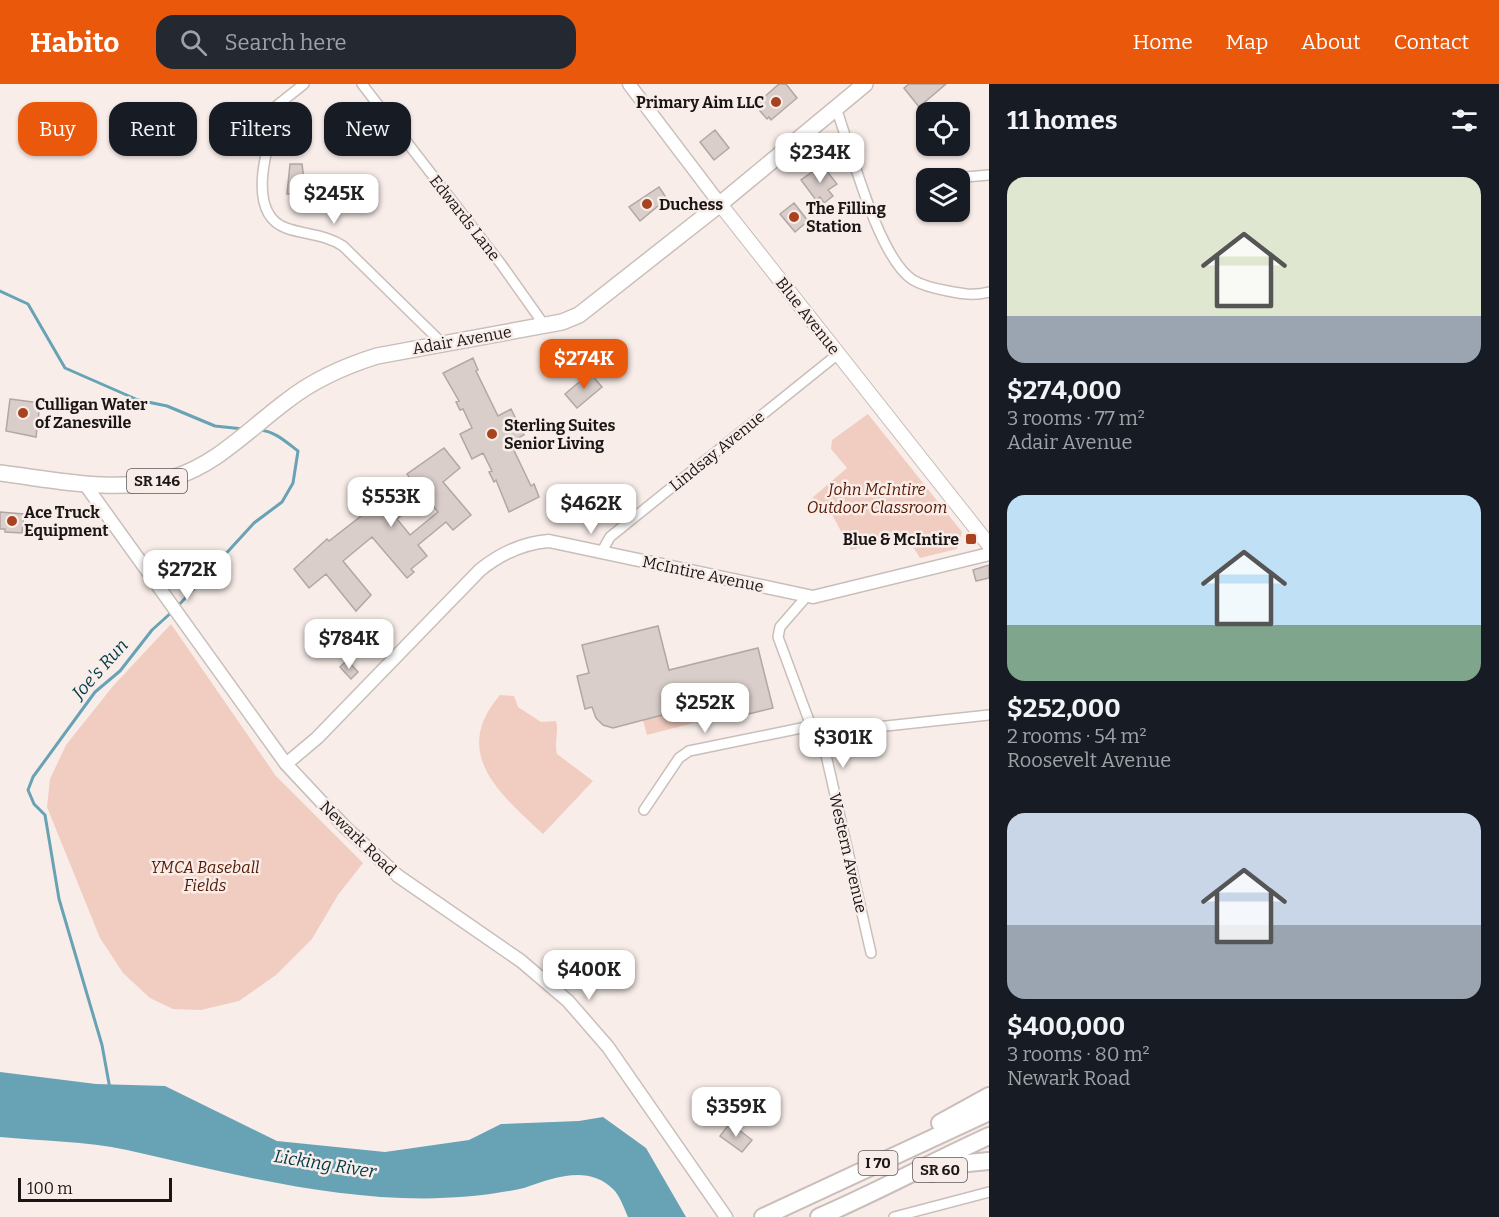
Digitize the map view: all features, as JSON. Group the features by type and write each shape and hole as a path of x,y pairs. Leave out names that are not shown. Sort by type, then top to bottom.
{"highway":[{"path":"875,1164 909,1140 989,1096"},
{"name":"I 70","path":"766,1216 989,1112"},
{"name":"I 70","path":"819,1217 893,1185 932,1162 989,1136"},
{"name":"SR 60","path":"893,1185 958,1164 989,1161"}],"main road":[{"name":"Adair Avenue","path":"84,483 127,484 171,478 190,471 224,452 287,401 326,376 355,363 562,322 594,305 865,84"},
{"name":"Blue Avenue","path":"720,204 989,545"},
{"name":"SR 146","path":"0,472 84,483"}],"street":[{"path":"282,102 304,84"},
{"name":"Edwards Lane","path":"362,84 501,264 545,326"},
{"name":"Blue Avenue","path":"629,84 720,204"},
{"path":"836,108 879,234 900,267 912,279 939,289 975,296 989,292"},
{"path":"267,156 262,197 270,215 284,228 326,237 343,246 443,344"},
{"path":"970,177 989,175"},
{"name":"Lindsay Avenue","path":"601,553 610,537 838,354"},
{"name":"Newark Road","path":"84,483 286,764 328,810 398,876 520,961 568,1001 608,1047 726,1217"},
{"name":"McIntire Avenue","path":"286,764 317,738 456,593 490,562 530,543 549,541 813,597 989,554"},
{"path":"807,596 780,627 778,637 811,726 821,733 989,716"},
{"path":"644,810 679,758 688,751 811,726"},
{"name":"Western Avenue","path":"821,733 871,953"},
{"path":"894,1217 989,1192"}],"green space":[{"name":"John McIntire Outdoor Classroom","path":"868,414 962,532 957,549 920,558 906,536 851,550 827,505 819,510 812,498 847,468 831,449 832,440"},
{"name":"YMCA Baseball Fields","path":"171,624 276,776 363,863 338,895 312,939 276,975 239,1001 201,1010 173,1009 150,998 123,973 100,938 47,807 50,779 66,745 113,686"},
{"path":"500,695 514,696 518,707 541,722 556,721 557,754 593,781 543,834 497,788 480,754 480,736 486,716"},
{"path":"720,700 724,715 647,735 643,720"}],"water":[{"name":"Licking River","path":"0,1072 96,1084 165,1086 277,1141 385,1152 469,1140 501,1124 579,1121 603,1117 646,1148 686,1217 628,1217 613,1189 603,1181 582,1175 558,1177 524,1188 474,1196 424,1198 374,1196 324,1191 274,1182 111,1147 0,1137"}],"building":[{"name":"Primary Aim LLC","path":"779,84 786,84 797,98 771,120 769,117 767,119 755,105"},
{"path":"909,84 946,84 925,102 916,103 904,88"},
{"path":"715,130 729,148 714,160 700,142"},
{"path":"290,164 302,164 306,194 287,194"},
{"path":"822,165 837,184 828,190 833,196 824,203 820,197 816,200 801,180"},
{"name":"Duchess","path":"659,187 665,196 664,201 640,221 629,207"},
{"name":"The Filling Station","path":"794,203 808,221 795,232 780,214"},
{"name":"Sterling Suites Senior Living","path":"473,358 478,370 476,371 498,416 511,409 524,435 510,442 531,486 534,484 539,497 509,512 496,480 494,482 489,472 492,471 483,453 472,459 460,434 472,428 463,409 460,410 456,402 459,401 443,373"},
{"path":"590,373 602,387 577,408 565,394"},
{"name":"Culligan Water of Zanesville","path":"10,399 40,403 36,437 6,431"},
{"path":"444,448 460,468 443,482 471,515 453,530 446,522 418,545 427,556 411,569 414,572 407,578 372,537 343,561 371,595 356,611 326,574 309,588 294,569 327,539 329,541 361,516 358,512 378,496 380,500 409,477 407,474","holes":["425,496 438,512 410,535 397,519"]},
{"name":"Ace Truck Equipment","path":"0,512 24,514 22,533 5,532 5,529 0,529"},
{"path":"989,565 989,578 976,581 973,570"},
{"path":"658,626 669,670 758,648 773,708 740,716 735,696 613,728 603,725 596,718 592,707 585,709 577,676 589,673 582,645"},
{"path":"347,660 358,672 351,679 340,667"},
{"path":"730,1123 752,1140 742,1152 720,1136"}],"waterway":[{"name":"Joe's Run","path":"0,291 28,304 65,368 138,400 167,406 215,426 243,429"},
{"name":"Joe's Run","path":"177,607 254,523 282,502 293,483 298,451 275,435 259,430"},
{"name":"Joe's Run","path":"110,1089 102,1045 59,899 45,815 34,804 28,790 33,777 95,692 120,671 152,630 173,611"}],"place":[{"name":"Primary Aim LLC","path":"776,102"},
{"name":"Duchess","path":"647,204"},
{"name":"The Filling Station","path":"794,217"},
{"name":"Culligan Water of Zanesville","path":"23,413"},
{"name":"Sterling Suites Senior Living","path":"492,434"},
{"name":"Ace Truck Equipment","path":"12,521"},
{"name":"Blue & McIntire","path":"971,539"}]}
